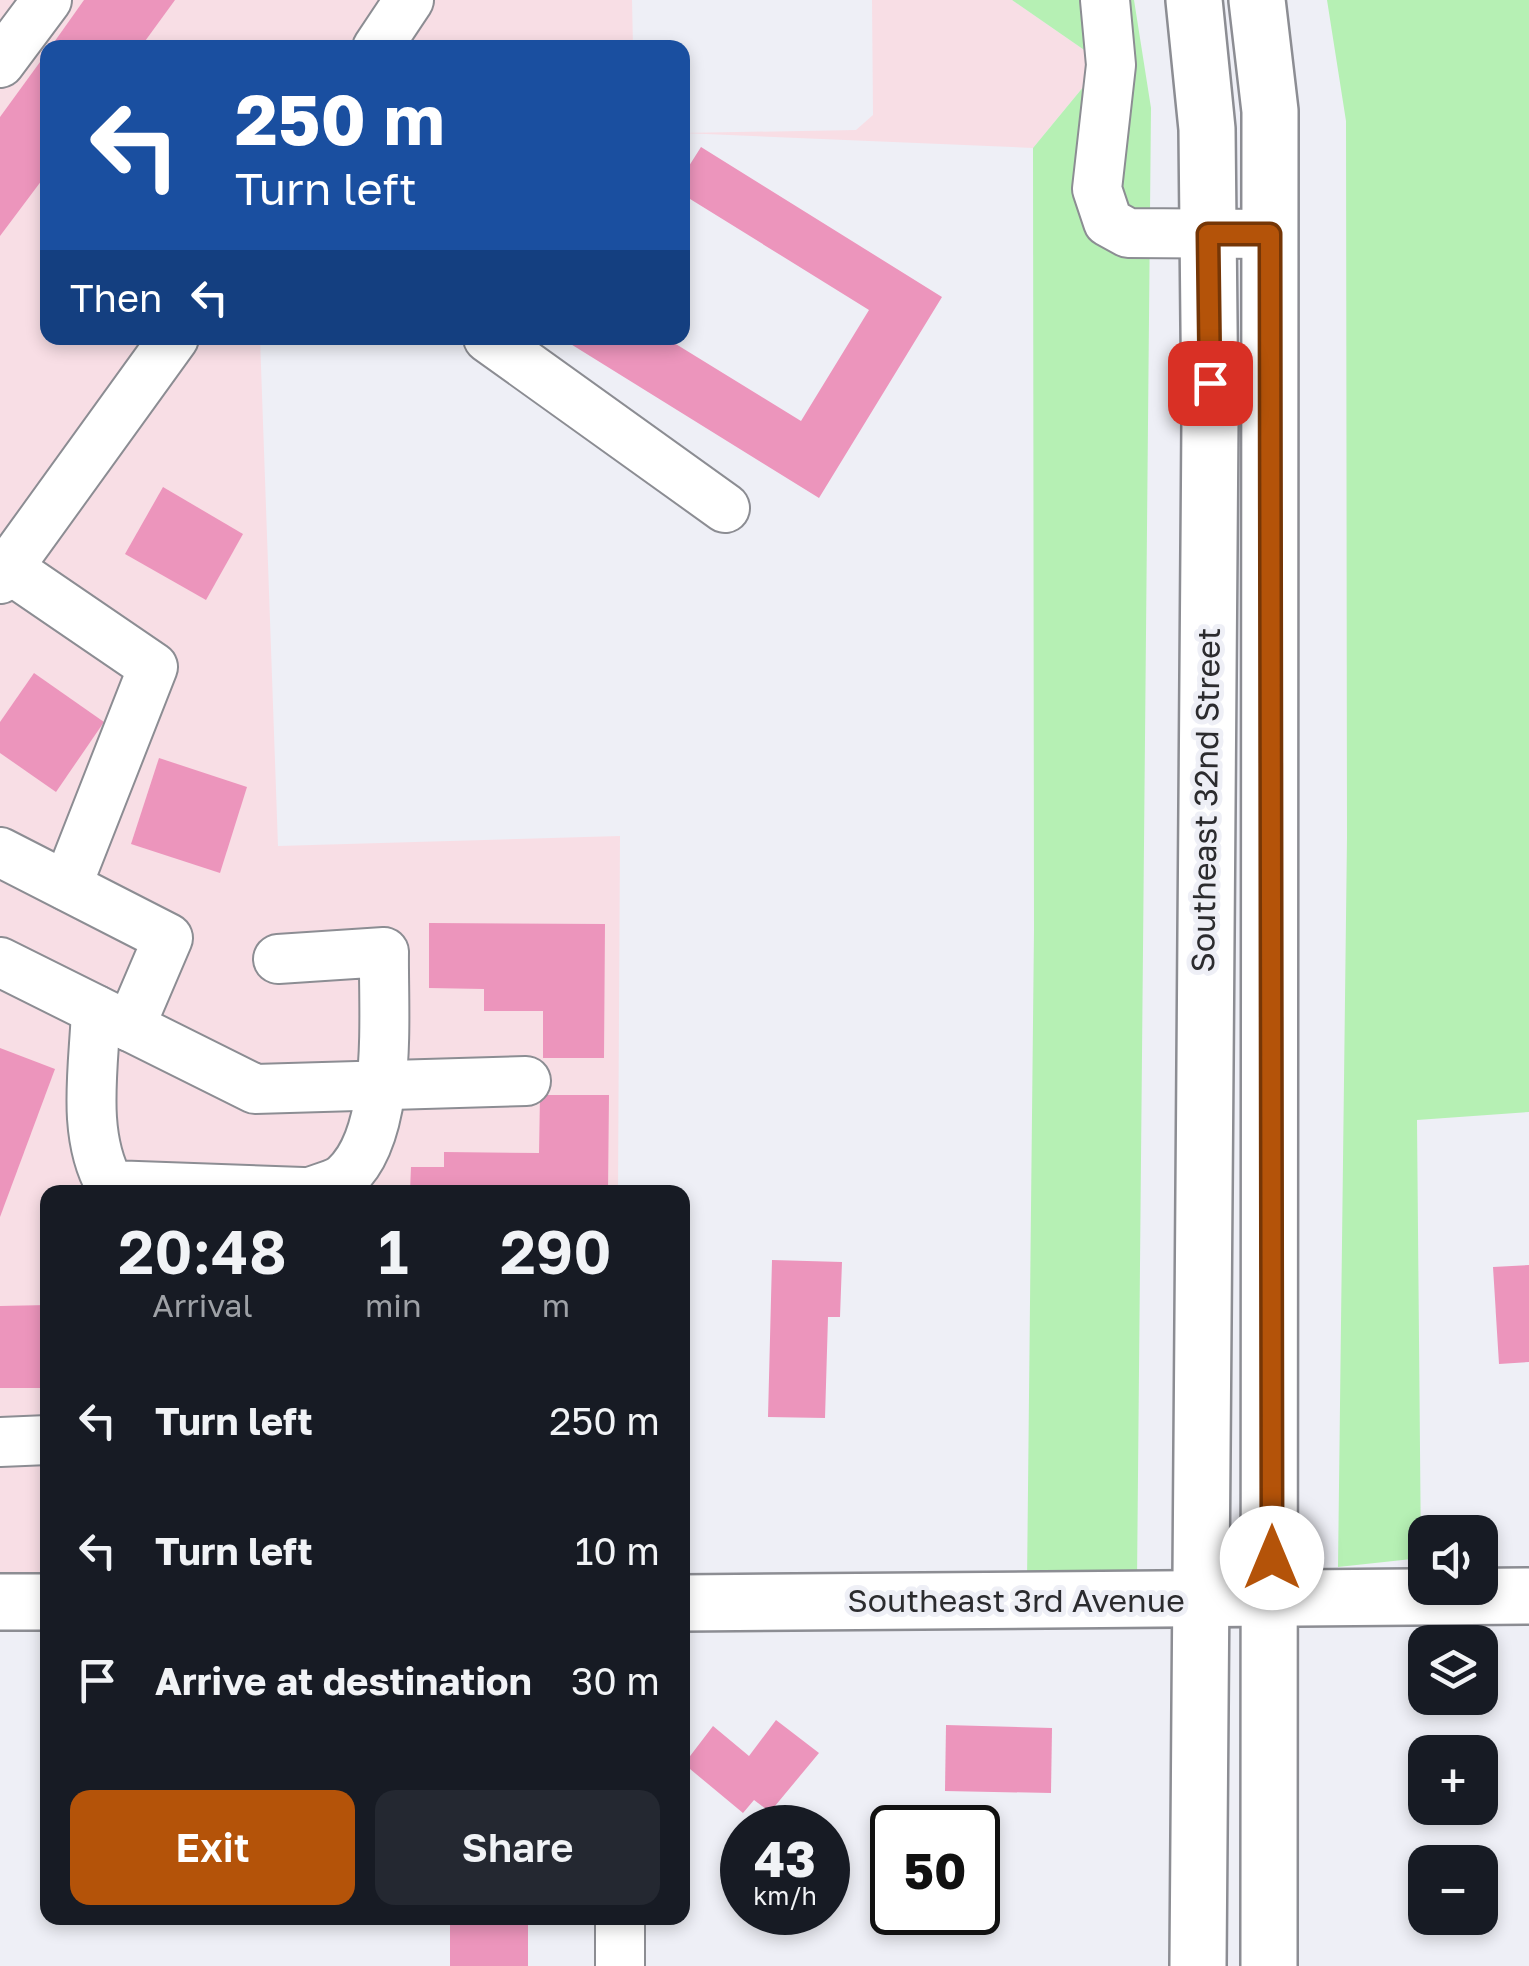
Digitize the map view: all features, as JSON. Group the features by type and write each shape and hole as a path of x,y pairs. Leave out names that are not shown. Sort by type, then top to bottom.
{"main road":[{"name":"Southeast 32nd Street","path":"1194,0 1208,129 1198,1966"},
{"name":"Southeast 32nd Street","path":"1258,0 1270,112 1272,1598 1268,1966"},
{"name":"Southeast 3rd Avenue","path":"690,1603 1529,1596"},
{"path":"0,1602 40,1602"}],"street":[{"path":"0,63 47,0"},
{"path":"382,40 409,0"},
{"path":"1105,0 1111,64 1097,190 1108,222 1128,233 1270,234"},
{"path":"67,886 153,667 4,573 169,345"},
{"path":"498,345 725,508"},
{"path":"0,852 168,938 113,1018 92,1130 98,1164 110,1185"},
{"path":"278,959 384,952 382,1085 371,1137 345,1178 326,1185"},
{"path":"0,962 255,1089 526,1081"},
{"path":"0,1442 40,1440"},
{"path":"620,1925 620,1966"}],"shaded area":[{"path":"0,0 632,0 633,40 40,40 40,345 260,345 278,846 620,836 618,1185 40,1185 40,1584 0,1584"},
{"path":"872,0 1012,0 1103,63 1033,148 690,133 856,130 873,115"}],"green space":[{"path":"1012,0 1134,0 1151,108 1137,1581 1027,1583 1034,929 1033,148 1103,63"},
{"path":"1327,0 1529,0 1529,1112 1417,1120 1421,1515 1408,1515 1408,1559 1338,1567 1347,837 1346,121"}],"building":[{"path":"84,0 175,0 146,40 56,40"},
{"path":"40,62 40,183 0,236 0,117"},
{"path":"701,147 942,297 819,498 572,345 677,345 801,421 869,310 690,199 690,164"},
{"path":"163,487 243,534 206,600 125,554"},
{"path":"34,673 104,722 56,792 0,753 0,722"},
{"path":"159,758 247,787 220,873 131,844"},
{"path":"429,923 605,924 604,1058 543,1058 543,1011 484,1011 484,989 429,988"},
{"path":"0,1048 55,1069 0,1217"},
{"path":"540,1095 609,1095 608,1185 410,1185 411,1167 444,1167 444,1152 539,1153"},
{"path":"772,1260 842,1262 840,1317 828,1317 825,1418 768,1417"},
{"path":"1529,1265 1529,1362 1499,1364 1493,1267"},
{"path":"40,1305 40,1388 0,1388 0,1306"},
{"path":"776,1720 819,1753 776,1805 761,1805 754,1800 750,1805 733,1805 690,1769 690,1756 713,1726 749,1756"},
{"path":"946,1725 1052,1728 1051,1793 945,1791"},
{"path":"450,1925 528,1925 528,1966 450,1966"}],"route":[{"path":"1210,383 1208,234 1270,234 1272,1558"}]}
